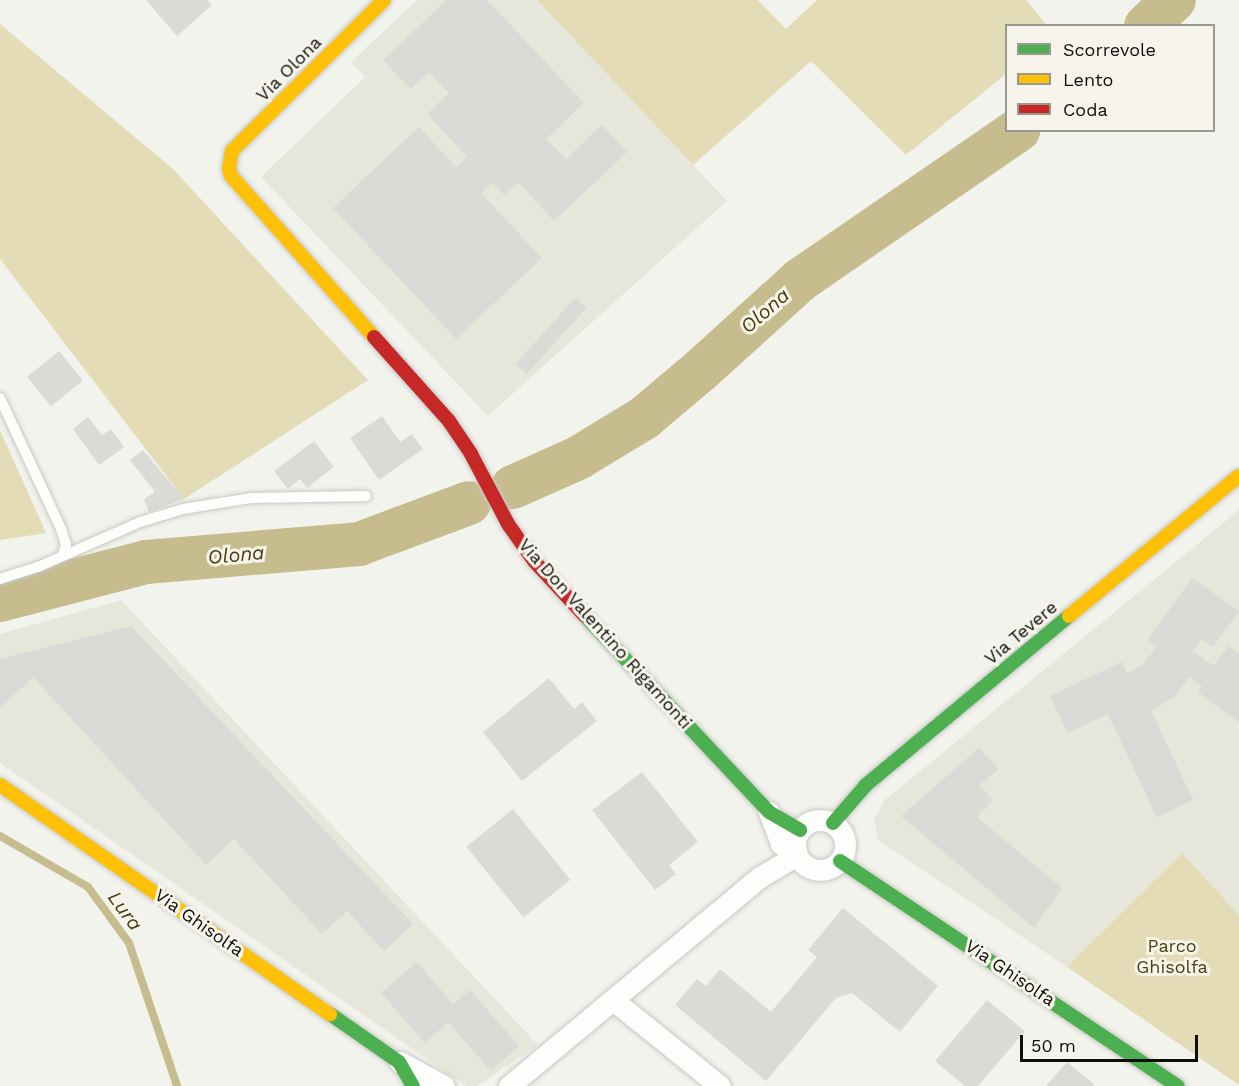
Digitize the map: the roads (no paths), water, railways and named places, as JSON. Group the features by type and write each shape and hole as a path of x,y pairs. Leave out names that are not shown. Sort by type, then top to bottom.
{"street":[{"name":"Via Olona","path":"229,168 232,151 384,0"},
{"name":"Via Don Valentino Rigamonti","path":"229,168 236,183 449,421 471,454 508,524 534,561 769,812 781,844 798,845"},
{"name":"Via Tevere","path":"833,823 852,798 871,780 1239,476"},
{"name":"Via Ghisolfa","path":"0,784 399,1062 444,1086"},
{"path":"509,1086 798,845 811,821 826,820 833,823 844,836 846,844 840,861 826,870 808,867 798,845"},
{"name":"Via Ghisolfa","path":"840,861 1178,1086"},
{"path":"613,1000 720,1086"},
{"name":"Via Ghisolfa","path":"399,1062 413,1086"}],"lane":[{"path":"0,398 62,529 66,544 63,555"},
{"path":"0,579 28,571 140,522 221,501 366,496"}],"waterway":[{"name":"Olona","path":"1148,24 1174,0"},
{"name":"Olona","path":"513,487 578,458 644,418 800,280 1015,132"},
{"name":"Olona","path":"0,600 146,562 359,544 469,503"},
{"name":"Lura","path":"0,836 88,887 129,943 177,1086"}],"park label":[{"name":"Parco Ghisolfa","path":"1172,957"}]}
